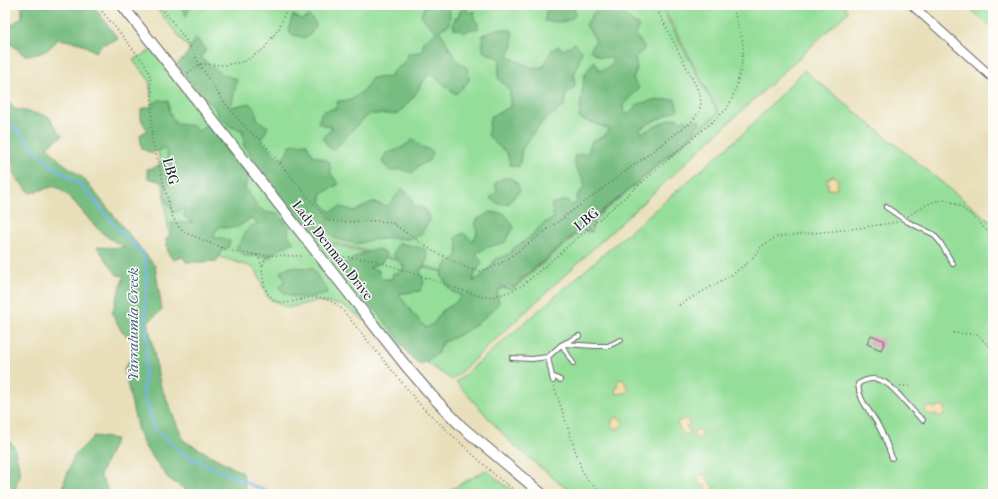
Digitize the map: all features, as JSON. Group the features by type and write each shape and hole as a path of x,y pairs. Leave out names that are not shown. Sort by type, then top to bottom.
{"street":[{"name":"Lady Denman Drive","path":"122,5 406,366 462,427 542,494"},
{"path":"912,5 993,78"}],"lane":[{"path":"886,207 903,219 932,234 940,242 953,264"},
{"path":"512,358 548,357 562,344 579,336"},
{"path":"562,344 608,346 621,340"},
{"path":"562,344 573,363"},
{"path":"548,357 552,378 560,380"},
{"path":"892,458 880,429 858,393 858,384 864,380 874,378 886,383 894,389 915,414 923,420"}],"path":[{"name":"LBG","path":"97,5 145,64 149,72 151,84 150,126 152,139 171,211 175,221 182,230 191,236 230,251 270,256 304,256"},
{"path":"159,5 173,23 229,108 252,134 261,140 327,220 336,223 375,220 392,223 433,251 469,269 480,271 491,268 505,261 689,124 700,112 702,107 699,92 655,5"},
{"path":"180,79 200,64 225,66 245,61 264,49 279,28 288,5"},
{"name":"LBG","path":"336,256 374,260 482,297 497,296 511,292 523,285 727,109 737,80 743,48 742,38 732,5"},
{"path":"680,305 733,274 751,260 762,246 776,237 899,222 928,204 945,200 957,205 984,226 993,240"},
{"path":"257,255 262,266 262,278 266,290 271,298 276,302 286,303 306,298 318,297 330,300 340,307 422,407 496,476 519,494"},
{"path":"262,266 266,258 270,256"},
{"path":"953,333 977,334 993,350"},
{"path":"552,378 561,410 582,471 590,483 606,494"},
{"path":"894,389 901,386 912,386"}],"green space":[{"path":"20,5 93,5 118,39 101,45 96,52 80,43 59,39 44,52 24,55 11,44 8,28 22,17 22,8"},
{"path":"154,5 660,5 718,113 511,289 329,241 187,61 194,55"},
{"path":"180,5 191,5 186,16"},
{"path":"425,5 445,5 449,7 449,25 439,30 455,58 468,69 469,81 456,94 430,73 414,96 398,114 370,114 360,122 334,150 327,146 323,137 333,128 318,123 322,112 336,108 338,101 351,100 364,90 372,78 391,77 392,72 402,65 409,53 422,52 424,41 437,32 421,15"},
{"path":"551,5 573,5 576,14 566,21 545,21 546,12"},
{"path":"606,5 619,11 639,26 636,36 645,48 635,58 637,68 633,79 639,88 623,105 624,112 628,114 638,104 650,101 675,99 678,110 640,129 641,133 670,119 677,118 682,122 684,119 688,121 699,120 700,123 695,129 694,133 682,144 598,214 594,221 592,232 578,230 560,248 536,266 531,273 521,279 515,287 507,285 499,290 497,293 499,303 480,322 459,335 442,343 438,353 420,365 409,355 398,338 375,309 363,299 356,287 347,279 343,265 359,255 378,249 387,254 382,262 369,268 378,270 379,274 384,279 392,279 393,273 399,273 404,267 393,255 398,243 425,249 428,258 420,272 424,282 420,291 399,294 426,328 434,323 443,310 454,304 461,296 451,291 441,275 447,263 457,257 458,244 455,238 463,233 473,241 477,233 475,221 490,212 505,214 514,227 505,242 476,253 482,263 475,273 473,282 486,272 496,259 509,254 516,246 525,241 544,223 554,218 551,204 567,200 572,205 576,203 577,196 584,187 584,180 576,169 574,156 588,153 592,141 604,136 610,129 579,118 584,76 594,61 600,71 611,66 613,58 600,57 590,50 596,40 586,25 594,12"},
{"path":"662,5 844,5 848,12 452,380 344,306 317,301 288,308 268,298 255,268 170,241 149,80 133,60 158,47 177,71 187,64 329,243 512,290 719,113"},
{"path":"966,5 993,5 993,29"},
{"path":"466,8 469,13 475,11 474,19 478,23 478,29 471,29 464,33 462,30 454,29 453,23 455,18 458,18 460,11"},
{"path":"293,15 302,20 309,16 315,22 316,27 306,38 290,34 289,27"},
{"path":"497,29 512,30 513,47 507,56 532,68 543,67 552,50 559,46 563,50 575,43 582,52 574,75 575,87 566,94 564,106 542,122 522,149 519,167 510,165 507,153 488,135 490,117 510,107 510,91 498,78 500,59 483,51 483,35"},
{"path":"196,38 206,50 201,58 223,75 237,79 231,107 250,103 256,111 257,119 268,127 261,140 282,161 290,145 306,143 313,155 329,161 331,174 339,184 321,194 321,201 330,212 340,207 355,211 372,202 387,206 402,188 410,196 414,206 424,208 431,219 421,235 408,239 392,238 372,240 356,244 334,238 320,224 313,233 296,217 244,146 243,130 231,127 219,117 214,106 205,99 177,64 186,55"},
{"path":"804,70 993,224 993,494 573,494 511,443 456,382 745,132"},
{"path":"5,99 15,109 48,116 62,136 47,146 59,160 83,178 155,266 162,310 148,322 160,384 184,441 243,473 246,494 192,494 168,478 145,447 138,431 124,369 135,351 133,341 122,332 112,313 124,276 117,275 97,247 125,248 109,238 95,226 71,199 55,186 30,193 16,178 11,156 11,146 5,139"},
{"path":"159,100 168,101 170,113 175,123 193,126 199,131 207,125 214,130 235,163 248,174 245,188 255,202 266,212 279,214 289,227 288,235 294,242 276,251 270,258 261,256 245,256 236,248 247,230 253,225 259,223 250,218 243,224 233,228 220,226 215,232 214,238 223,238 230,241 228,247 221,251 217,261 186,262 183,257 173,260 168,253 166,239 172,233 171,223 193,222 184,217 185,208 174,213 164,196 166,185 148,178 147,169 154,168 164,162 168,157 165,148 152,153 142,149 140,135 147,130 141,119 141,109 149,107"},
{"path":"413,139 420,146 433,151 429,161 418,166 412,173 400,169 390,171 382,162 386,153 401,148"},
{"path":"503,178 511,178 517,183 520,190 508,204 499,204 490,198 497,191 495,183"},
{"path":"288,267 312,268 326,288 327,293 314,296 295,297 284,292 279,288 285,280 280,272"},
{"path":"94,436 116,439 100,475 110,494 68,494 63,485 74,456"},
{"path":"5,439 14,446 20,472 14,494 5,494"},
{"path":"486,470 516,494 443,494"}],"sand":[{"path":"835,176 838,180 837,187 834,190 828,189 827,180"},
{"path":"621,379 625,382 629,391 618,394 616,393 615,388 619,387 617,383 618,380"},
{"path":"931,406 936,408 941,406 944,407 944,414 940,417 936,414 929,415 925,410 926,407"},
{"path":"615,418 619,418 621,419 621,427 615,428 612,425 612,421"},
{"path":"685,419 690,424 686,427 690,431 688,435 683,434 677,424 678,421"},
{"path":"698,429 703,434 698,439 693,434"},
{"path":"703,474 709,479 710,484 715,487 712,492 706,492 703,490 706,486 700,485 697,478 699,475"}],"building":[{"path":"871,335 885,341 881,350 867,344"}],"waterway":[{"name":"Yarralumla Creek","path":"5,117 47,162 83,187 117,228 143,254 147,272 145,302 147,346 143,391 154,429 187,456 272,494"}]}
